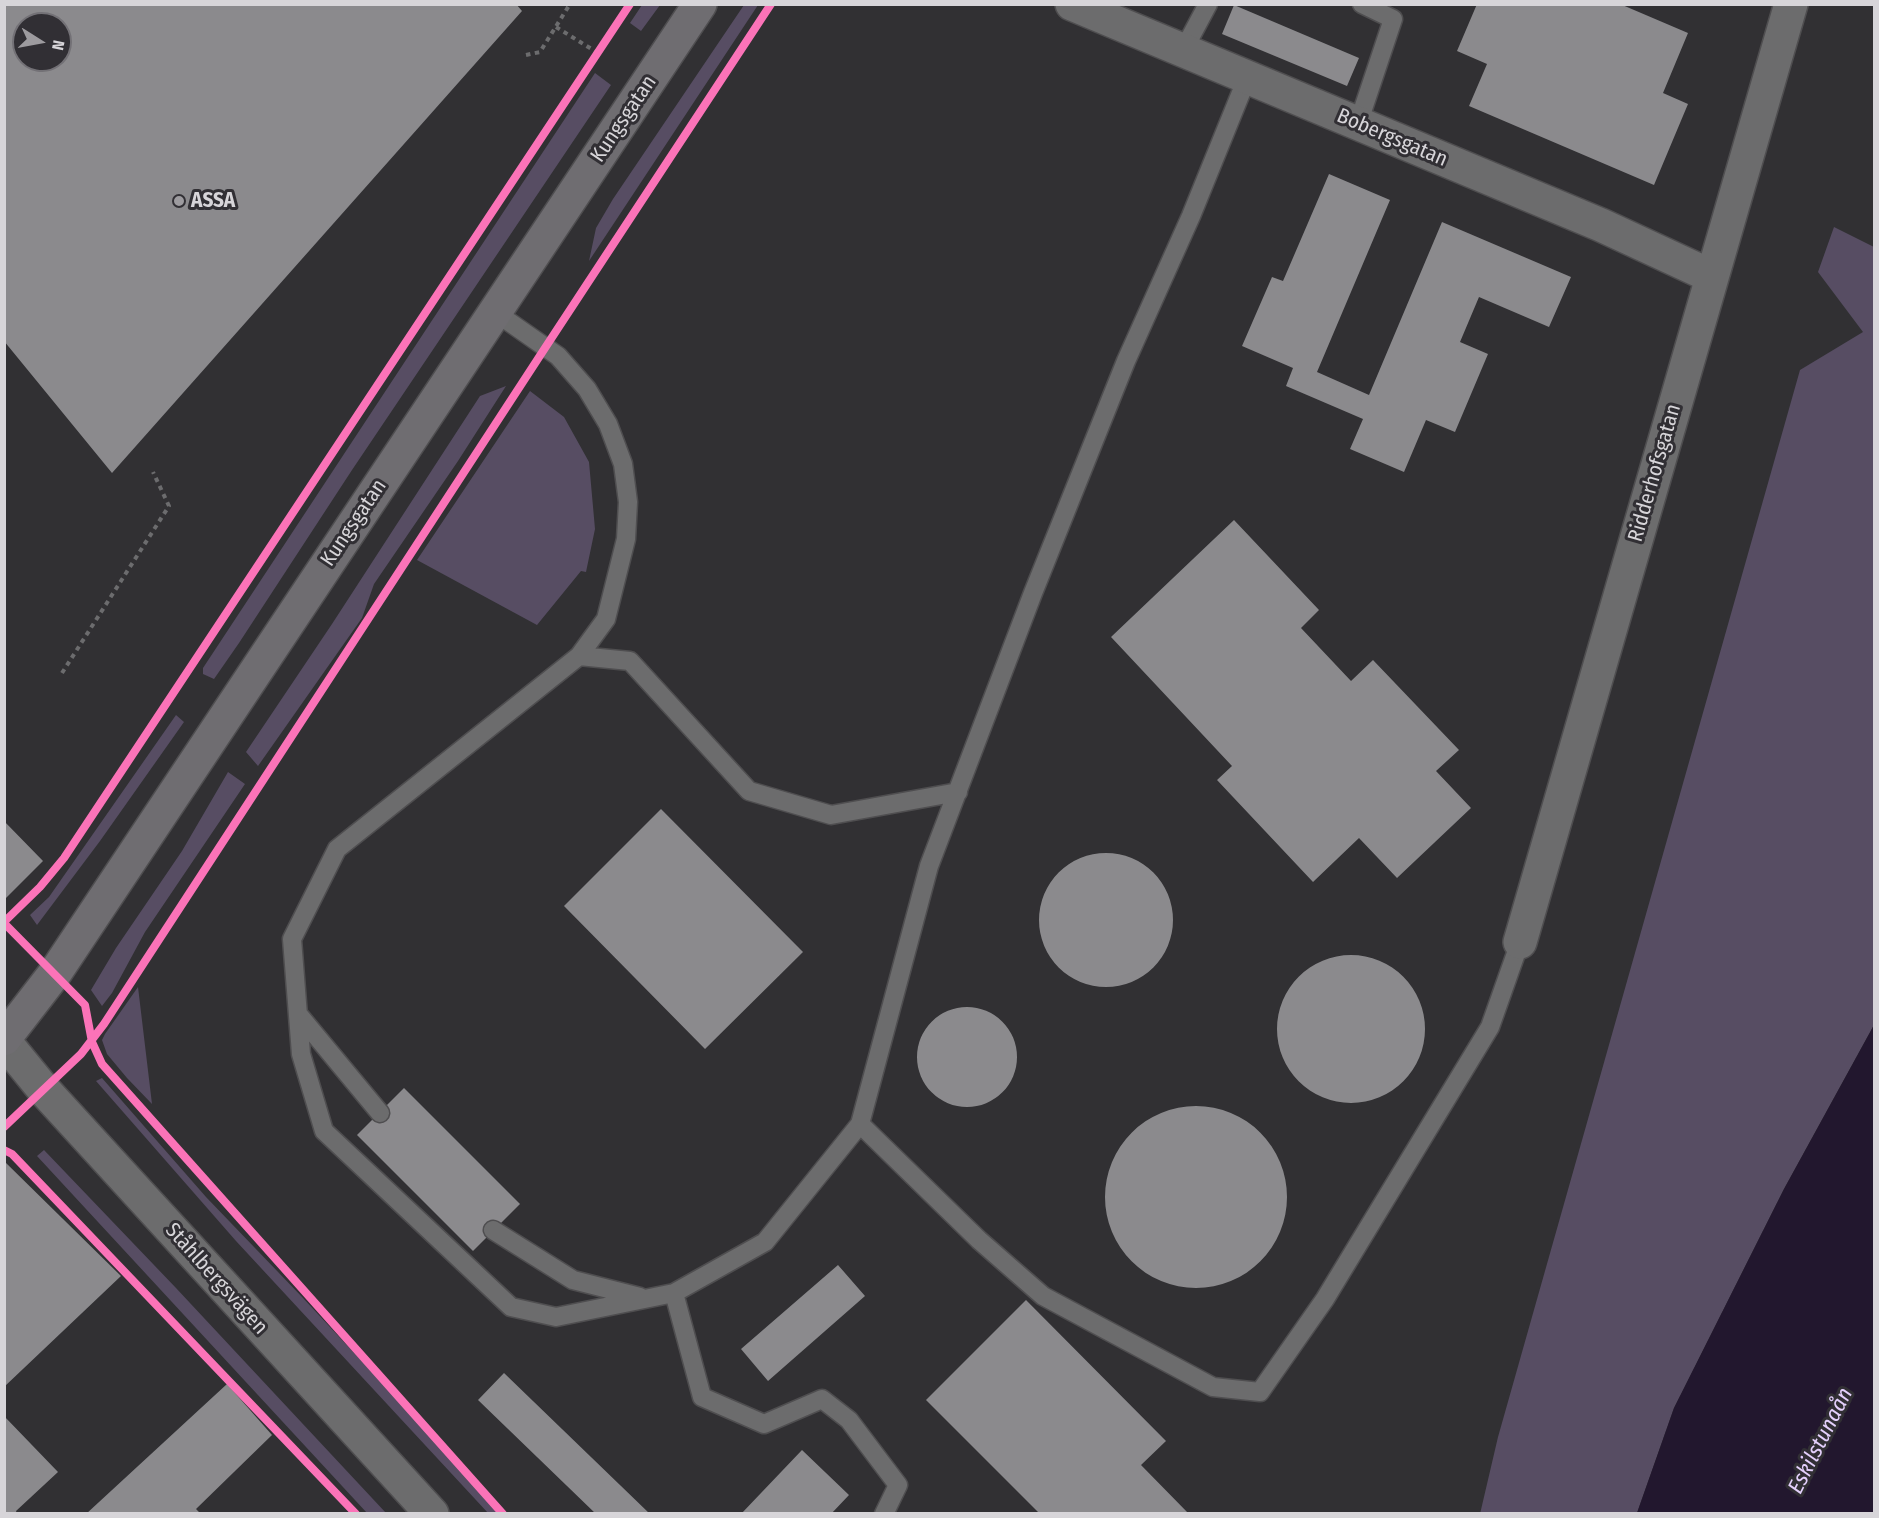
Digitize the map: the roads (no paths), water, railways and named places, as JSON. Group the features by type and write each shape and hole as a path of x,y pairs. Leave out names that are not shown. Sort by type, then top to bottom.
{"main road":[{"name":"Kungsgatan","path":"4,1040 55,973 700,4"}],"street":[{"name":"Bobergsgatan","path":"1072,4 1601,225 1711,276"},
{"name":"Ridderhofsgatan","path":"1520,942 1791,4"},
{"name":"Ståhlbergsvägen","path":"4,1040 44,1090 432,1514"}],"lane":[{"path":"1183,51 1208,4"},
{"path":"1358,124 1394,19 1362,4"},
{"path":"495,312 558,356 587,389 608,424 623,464 628,502 626,539 606,619 579,656 337,849 292,939 301,1054 324,1131 511,1306 556,1317 674,1293 765,1242 861,1124 929,866 1033,593 1121,372 1191,216 1247,78"},
{"path":"579,656 630,661 749,791 831,815 958,792"},
{"path":"861,1124 979,1240 1043,1296 1213,1387 1260,1392 1325,1299 1490,1028 1520,942"},
{"path":"298,1014 380,1113"},
{"path":"493,1230 573,1280 646,1299"},
{"path":"674,1293 702,1397 764,1424 822,1399 849,1420 898,1485 884,1514"}],"water":[{"name":"Eskilstunaån","path":"1874,1025 1874,1513 1637,1513 1674,1408 1784,1189"}],"place":[{"name":"ASSA","path":"179,201"}]}
